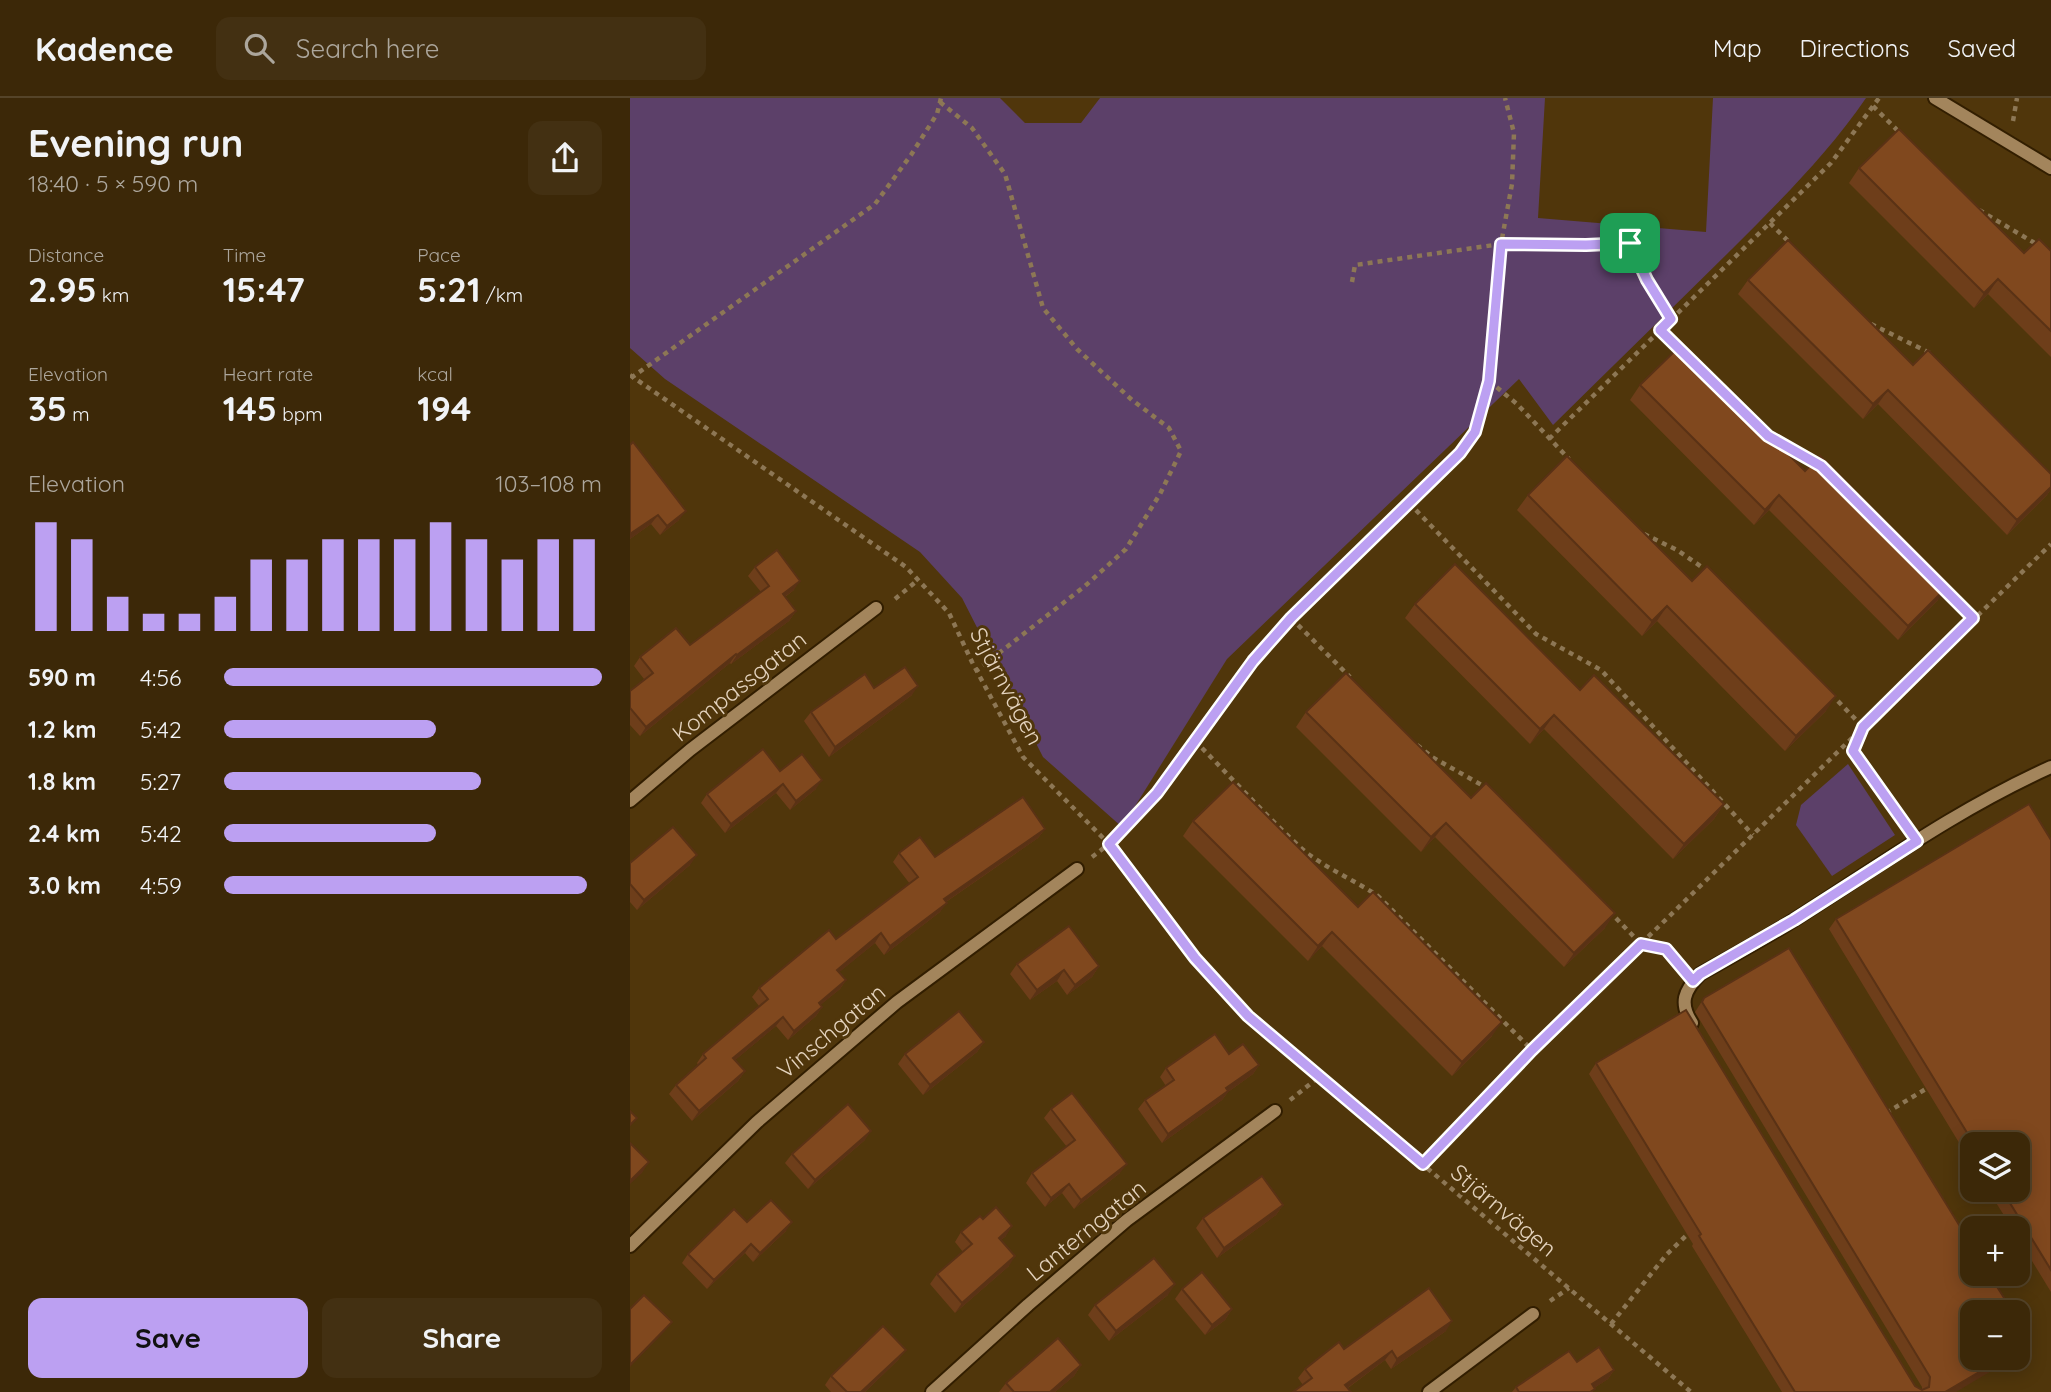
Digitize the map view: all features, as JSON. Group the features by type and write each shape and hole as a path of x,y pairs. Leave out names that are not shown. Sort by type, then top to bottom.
{"street":[{"path":"1935,98 2051,168"},
{"name":"Kompassgatan","path":"630,801 690,750 876,608"},
{"path":"1700,1038 1686,1015 1684,1000 1687,987 1700,974 1794,920 1917,841 2051,767"},
{"name":"Vinschgatan","path":"630,1246 757,1122 897,1002 1077,869"},
{"name":"Lanterngatan","path":"932,1392 1127,1220 1275,1111"},
{"path":"1429,1392 1533,1314"}],"path":[{"path":"1109,844 1157,793 1253,661 1291,618 1460,453 1475,432 1489,381 1501,244 1512,184 1514,133 1505,98"},
{"path":"1549,439 1831,163 1879,98"},
{"path":"631,376 875,204 937,114 940,100 972,128 1005,174 1043,308 1077,349 1132,400 1169,428 1181,451 1160,494 1126,548 1085,586 976,671"},
{"path":"1873,106 1902,135"},
{"path":"1975,206 2045,252"},
{"path":"1628,215 1630,243 1647,280 1671,319"},
{"path":"1770,223 1798,251"},
{"path":"1352,282 1355,265 1501,244 1630,243"},
{"path":"1864,317 1882,331 1931,353 1940,362"},
{"path":"1660,330 1689,359"},
{"name":"Stjärnvägen","path":"631,376 906,567 949,613 976,671 1023,757 1109,844 1195,958 1248,1016 1691,1392"},
{"path":"1489,381 1517,404 1576,467"},
{"path":"1768,436 1821,466"},
{"path":"1409,503 1536,634 1601,670 1753,835"},
{"path":"1639,531 1677,550 1709,572"},
{"path":"1423,1164 1532,1050 2051,544"},
{"path":"876,608 890,604 918,580"},
{"path":"1935,580 1973,618"},
{"path":"1291,618 1357,685"},
{"path":"1825,688 1863,727"},
{"path":"1863,727 1853,751 1917,841"},
{"path":"1195,740 1301,848 1323,865 1378,896 1532,1050"},
{"path":"1414,742 1433,757 1493,793"},
{"path":"1604,906 1641,944 1666,949 1693,981"},
{"path":"1275,1111 1319,1077"},
{"path":"1878,1118 1934,1084"},
{"path":"1611,1324 1667,1254 1690,1232 1700,1227"}],"shaded area":[{"path":"630,98 1000,98 1025,123 1081,123 1100,98 1545,98 1538,218 1706,232 1713,98 1866,98 1835,139 1783,197 1553,425 1519,379 1227,659 1122,827 1043,757 962,598 920,552 665,379 630,348"},
{"path":"1848,764 1895,835 1832,876 1796,825 1801,805"}],"building":[{"path":"1899,129 2024,253 2039,239 2051,251 2051,331 1998,279 1984,293 1859,168"},
{"path":"1788,240 1913,365 1928,350 2051,474 2051,487 2017,520 1888,390 1873,404 1748,280"},
{"path":"1680,346 1805,471 1820,456 1949,585 1908,626 1779,495 1765,510 1640,385"},
{"path":"633,442 686,511 667,526 658,515 630,534 630,445"},
{"path":"1567,456 1692,581 1707,566 1836,696 1796,736 1667,606 1652,621 1528,495"},
{"path":"777,550 800,581 783,594 796,611 736,654 646,727 630,708 630,691 653,673 640,657 676,628 690,645 769,586 755,567"},
{"path":"1455,564 1580,690 1594,675 1724,804 1684,844 1554,715 1540,729 1415,604"},
{"path":"905,667 918,686 835,747 811,712 865,674 874,688"},
{"path":"1346,673 1471,798 1486,783 1615,913 1574,953 1446,823 1431,837 1306,712"},
{"path":"763,749 780,771 802,754 822,780 796,801 783,784 731,824 707,794"},
{"path":"1233,782 1358,907 1373,892 1502,1022 1462,1062 1332,932 1318,946 1193,821"},
{"path":"1023,797 1045,829 944,899 947,903 890,946 881,933 837,970 846,980 819,1003 822,1007 794,1031 783,1017 733,1058 745,1071 699,1111 676,1085 706,1058 703,1054 768,999 759,988 829,930 836,939 918,877 899,853 920,837 935,857"},
{"path":"2029,804 2051,840 2051,1270 2030,1236 2030,1216 2018,1216 2009,1202 2030,1202 2030,1132 1967,1132 1836,919"},
{"path":"673,827 697,855 644,900 630,884 630,863"},
{"path":"1069,926 1099,966 1075,985 1064,970 1037,990 1017,964"},
{"path":"1789,948 1960,1226 1960,1286 1997,1286 2005,1300 1960,1300 1960,1370 1983,1370 1945,1392 1795,1392 1596,1063 1686,1010 1915,1386 1922,1390 1929,1387 1930,1377 1702,1002 1704,998"},
{"path":"959,1011 984,1042 930,1085 905,1054"},
{"path":"1215,1034 1229,1054 1243,1044 1259,1065 1168,1134 1145,1100 1174,1080 1166,1068"},
{"path":"1072,1093 1127,1164 1081,1200 1069,1184 1051,1198 1032,1173 1075,1140 1051,1109"},
{"path":"848,1104 871,1131 815,1180 792,1154"},
{"path":"630,1111 637,1118 630,1125"},
{"path":"630,1143 649,1162 630,1181"},
{"path":"1262,1176 1283,1205 1224,1248 1203,1218"},
{"path":"771,1200 792,1222 760,1253 751,1244 714,1280 688,1254 734,1209 747,1222"},
{"path":"996,1207 1012,1226 999,1238 1015,1256 962,1303 937,1274 972,1244 961,1232 980,1216 983,1219"},
{"path":"1154,1258 1175,1284 1116,1331 1095,1305"},
{"path":"1202,1272 1232,1309 1212,1325 1182,1289"},
{"path":"1429,1288 1452,1321 1397,1359 1392,1351 1345,1385 1351,1392 1293,1392 1312,1378 1305,1369 1339,1342 1344,1349"},
{"path":"644,1295 672,1322 630,1365 630,1309"},
{"path":"883,1326 906,1350 861,1392 847,1392 831,1376"},
{"path":"1058,1338 1081,1365 1050,1392 1014,1392 1006,1383"},
{"path":"1599,1347 1614,1370 1592,1384 1595,1389 1590,1392 1519,1392 1516,1387 1569,1351 1577,1362"}],"route":[{"path":"1630,243 1647,280 1671,319 1660,330 1768,436 1821,466 1973,618 1863,727 1853,751 1917,841 1794,920 1700,974 1693,981 1666,949 1641,944 1532,1050 1423,1164 1248,1016 1195,958 1109,844 1157,793 1253,661 1291,618 1460,453 1475,432 1489,381 1501,244 1630,243"}]}
